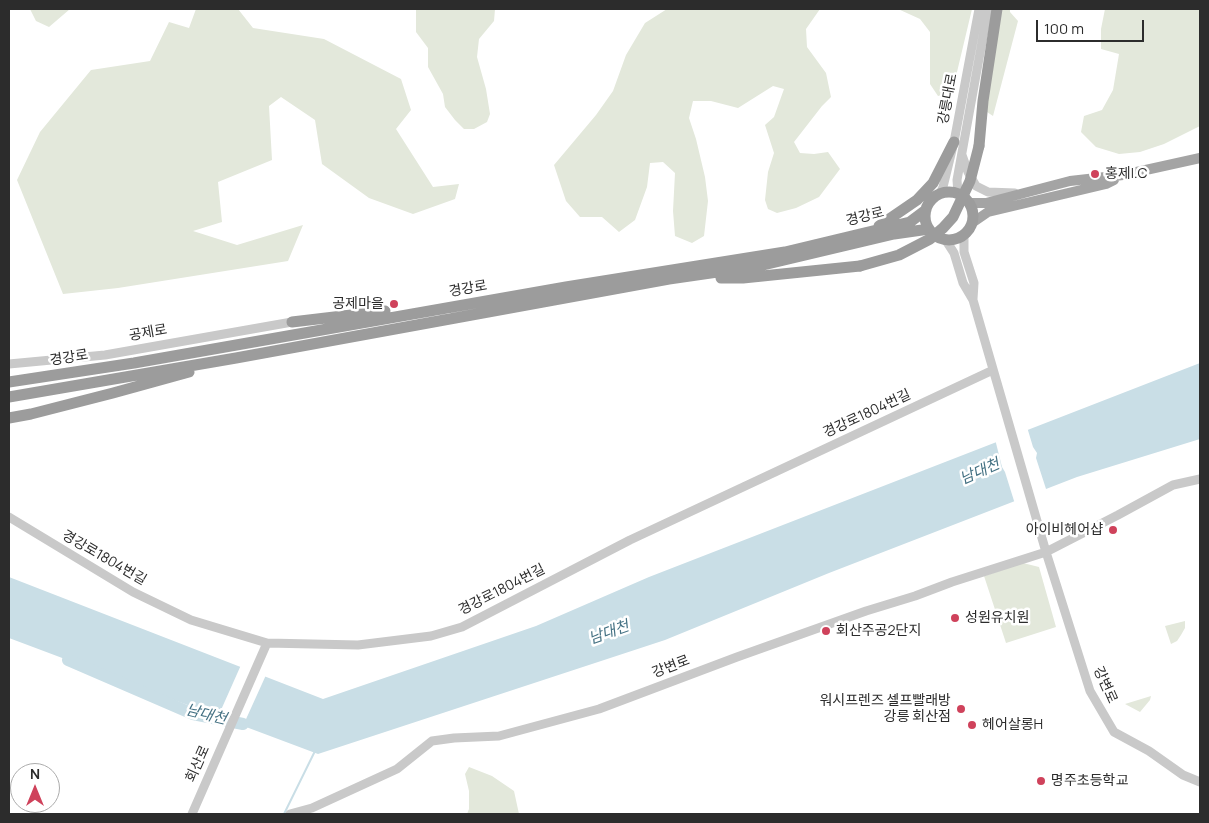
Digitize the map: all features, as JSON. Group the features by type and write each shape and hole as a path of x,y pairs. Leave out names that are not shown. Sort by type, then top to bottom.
{"highway":[{"path":"669,279 743,278 860,266 899,255 930,239 953,217 970,181 979,146 983,101 997,9"},
{"path":"873,230 917,200 933,184 954,142"},
{"path":"947,192 958,194 969,203 973,215 972,223 964,235 957,239 945,239 934,235 926,221 926,210 933,199 940,194 947,192"},
{"name":"경강로","path":"9,382 134,363 516,296 785,252 910,222 926,210"},
{"name":"경강로","path":"9,397 236,358 669,279 759,266 894,234 929,229"},
{"path":"292,322 516,296"},
{"path":"9,418 113,393 236,358"}],"main road":[{"path":"969,203 986,203 1070,181 1123,175 1200,158"},
{"path":"972,223 988,212 1106,184 1123,175"}],"street":[{"name":"강릉대로","path":"940,194 944,187 954,142 979,9"},
{"name":"강릉대로","path":"958,194 957,180 988,9"},
{"path":"962,155 968,172 976,186 988,192 1022,194"},
{"path":"964,235 964,252 974,283 973,300"},
{"path":"945,239 954,253 963,283 973,300 993,372"},
{"name":"공제로","path":"9,364 105,355 292,322"},
{"name":"강변로","path":"993,372 1046,552 1090,691 1114,732 1149,751 1183,775 1200,782"},
{"name":"경강로1804번길","path":"9,518 133,592 191,620 266,643 358,644 431,636 462,627 630,540 993,372"},
{"name":"강변로","path":"290,814 312,808 397,769 432,742 454,738 498,736 600,709 866,611 1046,552 1173,485 1200,479"},
{"name":"회산로","path":"194,813 196,802 266,643"}],"shaded area":[{"path":"30,9 70,9 49,27 36,21"},
{"path":"196,9 238,9 253,28 324,39 401,79 411,110 396,129 433,187 459,184 455,199 413,214 369,198 322,164 315,120 281,97 269,106 272,160 218,182 222,222 193,231 237,245 303,225 288,261 118,288 63,294 17,180 40,132 91,70 150,61 169,22 189,28"},
{"path":"416,9 495,9 494,21 479,39 477,57 486,89 490,114 487,122 474,129 464,129 445,107 443,94 428,67 428,48 416,32"},
{"path":"667,9 820,9 806,29 807,47 826,73 831,97 794,142 800,153 828,152 840,169 819,197 796,208 777,213 768,209 765,200 768,172 774,153 765,125 774,117 784,89 773,86 738,108 711,101 693,101 689,118 705,177 708,201 704,236 692,243 675,236 673,211 675,173 663,162 650,163 647,187 635,220 619,232 602,217 580,217 566,201 554,165 596,115 613,91 626,55 645,23"},
{"path":"898,9 972,9 952,93 938,96 930,84 930,32 920,19"},
{"path":"996,9 1010,9 1010,12 1018,21 993,116 987,112"},
{"path":"1105,9 1200,9 1200,126 1164,144 1140,152 1119,154 1096,147 1081,132 1084,116 1102,110 1113,90 1119,54 1101,49 1101,29"},
{"path":"1023,563 1039,567 1056,627 1006,643 984,576"},
{"path":"1185,621 1185,628 1181,635 1177,641 1171,644 1165,626"},
{"path":"1151,696 1140,712 1125,704"},
{"path":"469,767 492,776 514,791 519,814 467,814 469,809 469,791 465,774"}],"water":[{"path":"1200,363 1200,439 1077,477 829,573 665,640 318,754 9,638 9,577 323,699 536,626 649,577"}],"pier":[{"path":"1027,427 1033,447 1037,453 1036,458 1047,492 1015,504 1002,467 995,439"},
{"path":"241,665 266,675 242,728 217,719"}],"waterway":[{"name":"남대천","path":"68,660 193,714 243,724"},
{"path":"284,814 315,751"}],"place":[{"name":"홍제I.C","path":"1095,174"},
{"name":"공제마을","path":"394,304"},
{"name":"아이비헤어샵","path":"1113,530"},
{"name":"성원유치원","path":"955,618"},
{"name":"회산주공2단지","path":"826,631"},
{"name":"워시프렌즈 셀프빨래방 강릉 회산점","path":"961,709"},
{"name":"헤어살롱H","path":"972,725"},
{"name":"명주초등학교","path":"1041,781"}]}
